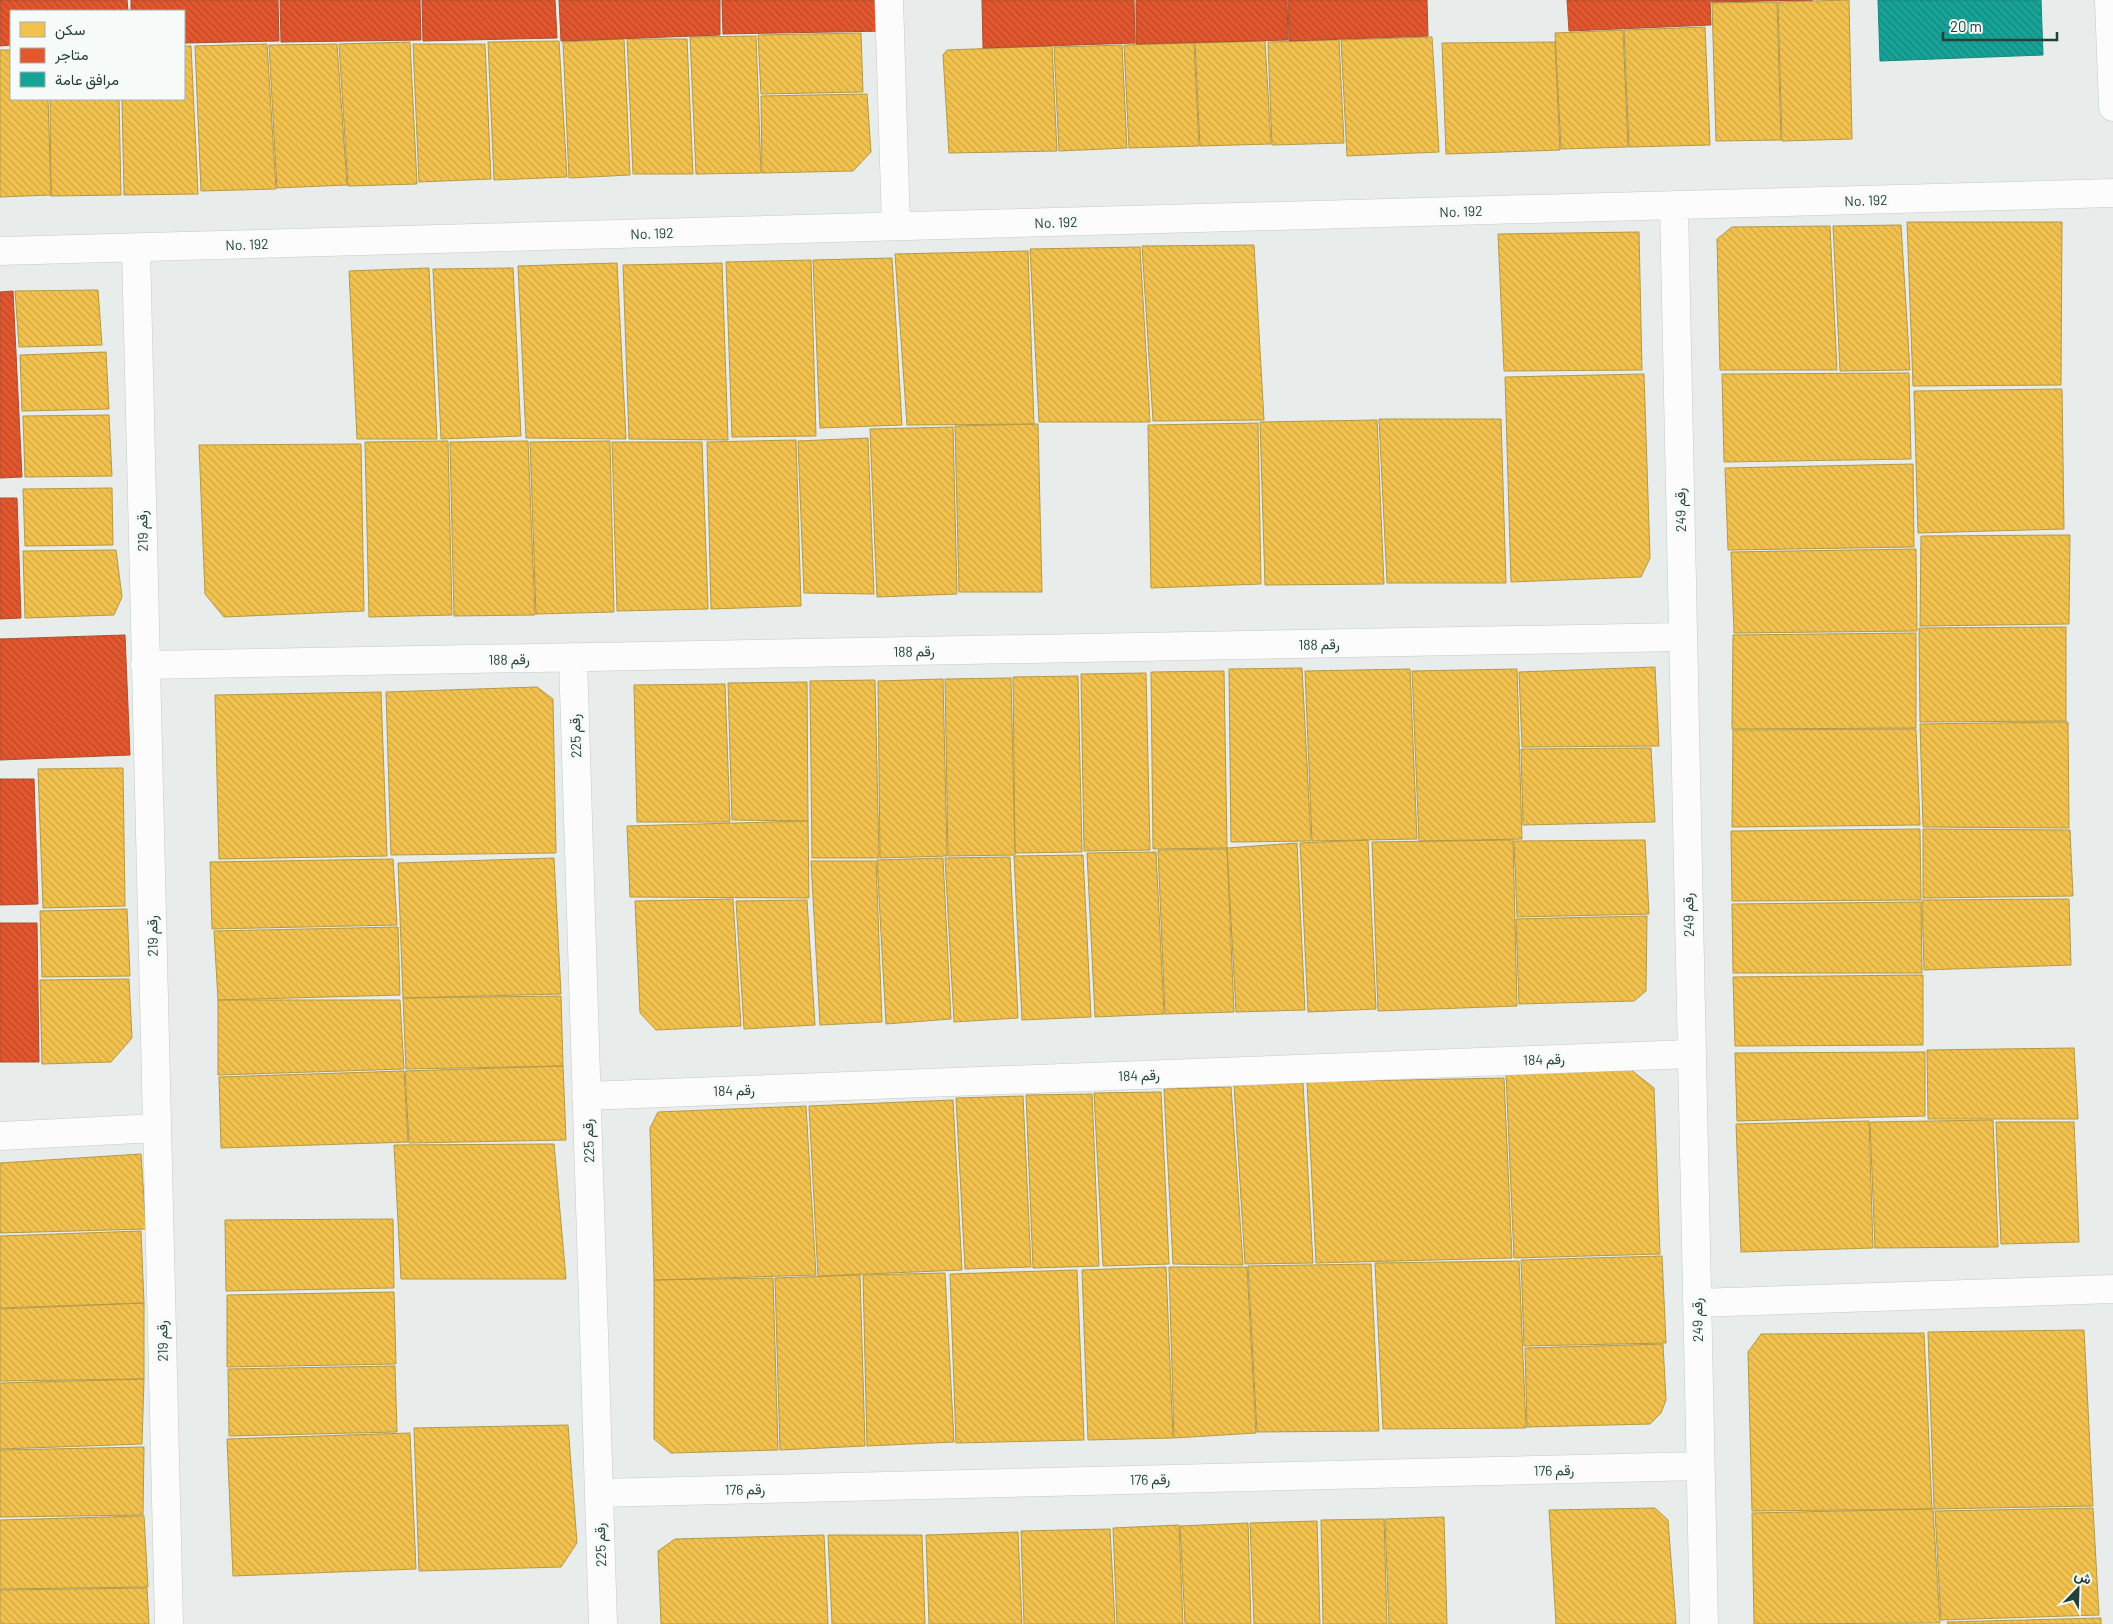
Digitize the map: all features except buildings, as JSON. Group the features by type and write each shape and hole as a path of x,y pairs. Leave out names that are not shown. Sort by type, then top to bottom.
{"street":[{"path":"889,0 896,226"},
{"path":"2109,0 2113,107"},
{"name":"No. 192","path":"0,251 2113,193"},
{"name":"رقم 249","path":"1674,205 1704,1624"},
{"name":"رقم 219","path":"136,248 169,1624"},
{"name":"رقم 188","path":"145,665 1682,637"},
{"name":"رقم 225","path":"573,657 603,1624"},
{"name":"رقم 184","path":"586,1096 1691,1054"},
{"path":"0,1136 157,1128"},
{"path":"1696,1303 2113,1290"},
{"name":"رقم 176","path":"599,1493 1700,1466"}]}
